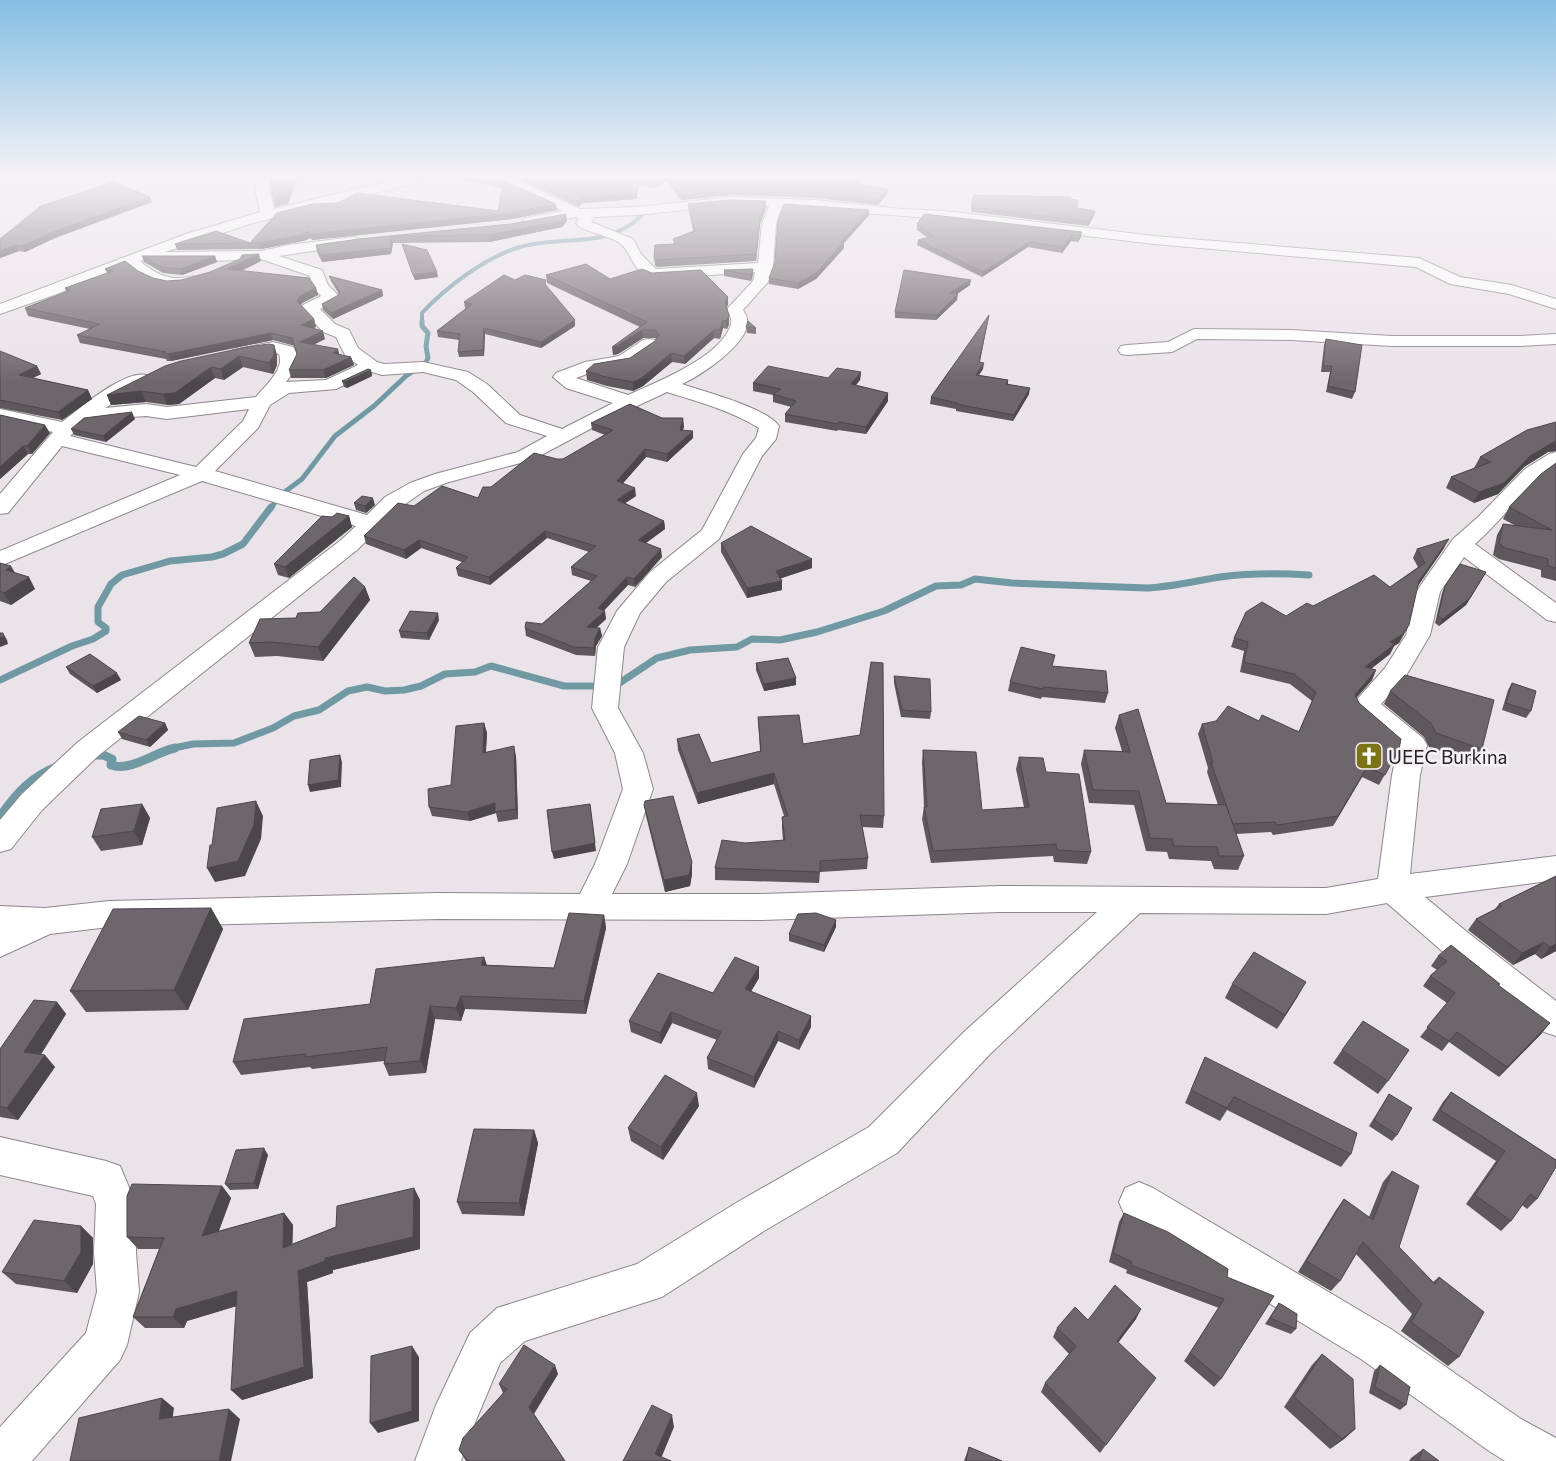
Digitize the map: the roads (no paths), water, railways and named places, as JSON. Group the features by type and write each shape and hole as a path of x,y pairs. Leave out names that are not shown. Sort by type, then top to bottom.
{"street":[{"path":"0,309 36,298 168,246"},
{"path":"136,258 255,255 312,246"},
{"path":"630,246 643,266 652,274 765,267"},
{"path":"0,841 32,802 88,749 350,545 370,523 394,502 417,487 525,456 691,373 724,348 739,327 739,317 735,309 760,282 765,267 767,246"},
{"path":"1225,246 1418,263 1456,281 1512,290 1556,304"},
{"path":"136,258 138,269 150,276 174,283 189,282 255,255 317,274 321,287 332,296 309,308 329,328 344,334 351,351 371,366 382,370 422,367 462,376 480,388 512,419 565,436"},
{"path":"1127,350 1172,347 1194,334 1392,341 1496,340 1520,342 1537,339 1556,339"},
{"path":"630,402 572,384 562,377 592,366 624,361 649,344"},
{"path":"0,559 200,474 251,424 262,402 288,368 290,359 287,351 273,347 218,359"},
{"path":"68,429 118,412 146,410 167,414 262,402 285,388 329,385 371,366"},
{"path":"0,508 68,429 125,386 160,373"},
{"path":"590,906 611,864 638,789 629,753 605,708 611,647 629,610 658,577 711,534 753,454 766,439 769,426 756,417 737,409 665,385"},
{"path":"0,415 68,429 200,474 370,523"},
{"path":"1393,889 1406,774 1414,745 1365,705 1395,673 1418,635 1428,592 1461,544 1485,523 1532,473 1556,458"},
{"path":"1461,544 1556,615"},
{"path":"0,918 45,921 109,914 185,911 590,906 762,907 1000,899 1326,901 1393,889 1556,868"},
{"path":"1393,889 1455,942 1556,1020"},
{"path":"438,1461 452,1421 485,1348 512,1323 647,1282 750,1217 883,1140 978,1042 1132,900"},
{"path":"0,943 45,921"},
{"path":"0,1156 106,1180 116,1204 115,1252 118,1292 105,1345 1,1461"},
{"path":"1139,1202 1376,1344 1505,1435 1550,1461"}],"waterway":[{"path":"271,509 278,497 302,479 335,436 374,406 406,376 426,362 428,358 426,346 428,333 422,326 422,313 455,283 480,265 523,246"},
{"path":"0,680 72,646 93,639 106,631 106,628 98,622 98,607 111,584 122,575 170,561 212,557 223,554 243,544 271,507"},
{"path":"169,749 193,744 234,743 273,728 294,716 319,710 348,691 367,687 385,691 404,690 421,686 445,674 475,672 491,666 564,686 615,686 657,658 690,650 737,647 752,639 780,640 817,632 884,611 936,586 961,585 975,579 1012,583 1147,588 1242,575 1309,575"},
{"path":"91,755 103,755 112,759 111,765 127,766 175,748"},
{"path":"0,817 25,786 49,770 59,766"}],"place":[{"name":"UEEC Burkina","path":"1369,756"}]}
